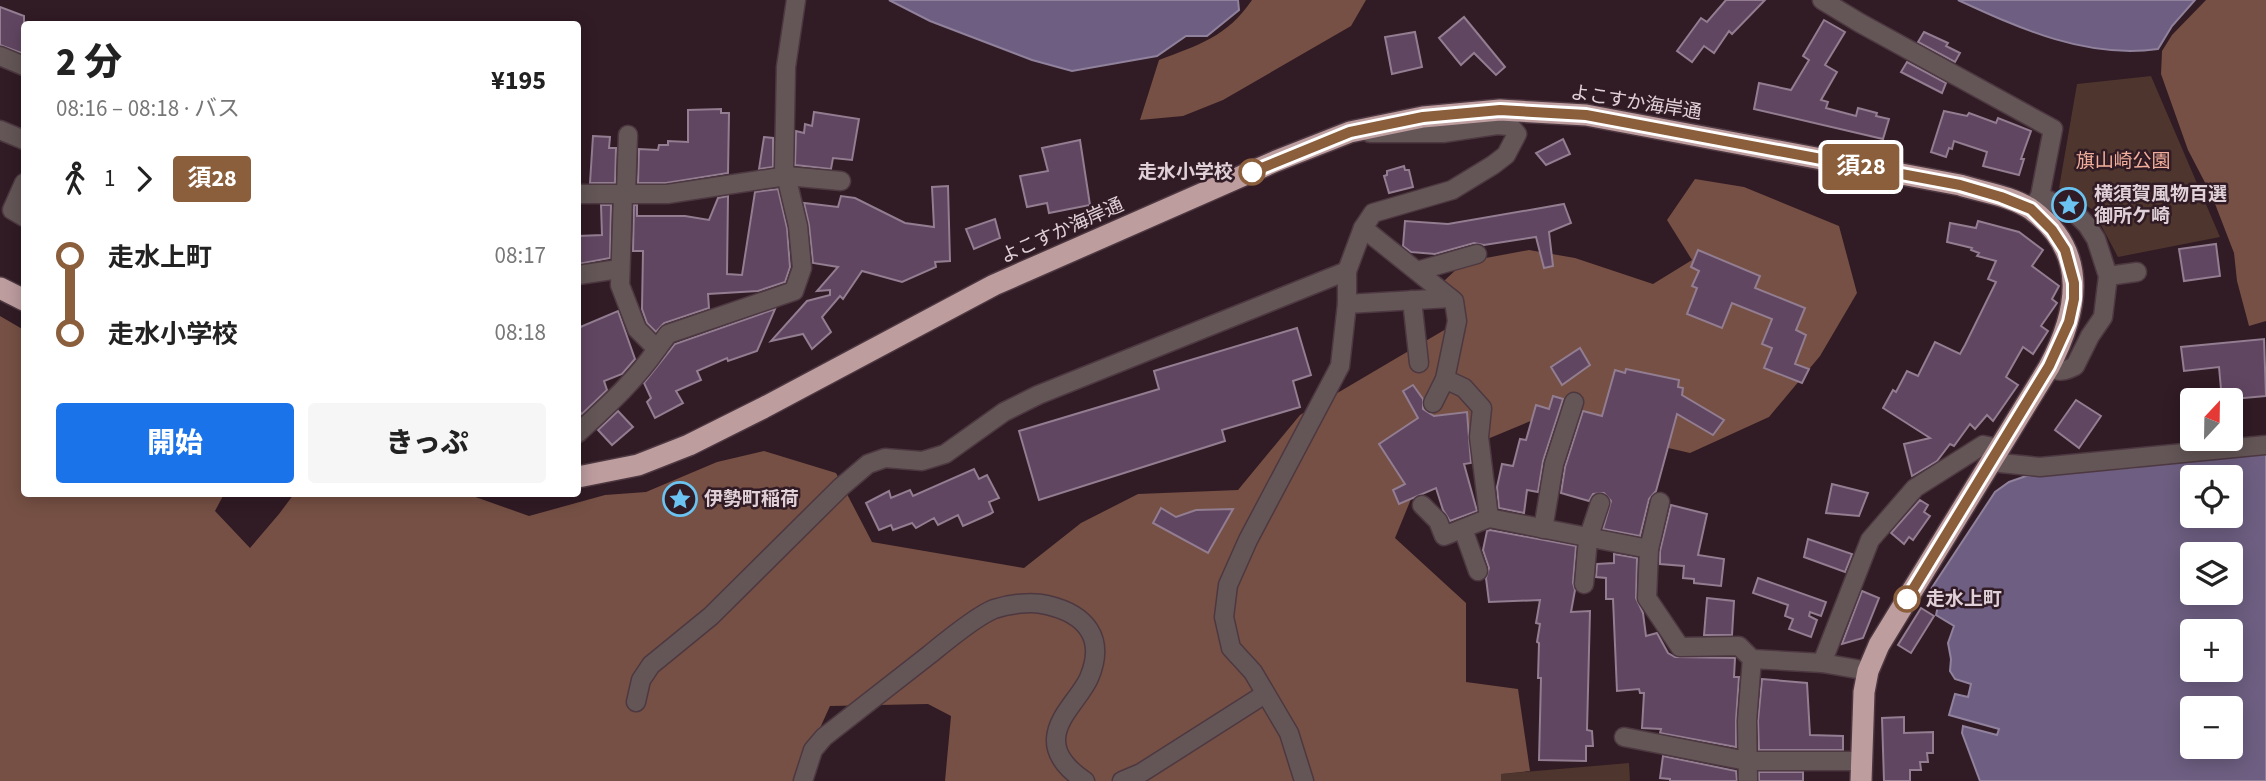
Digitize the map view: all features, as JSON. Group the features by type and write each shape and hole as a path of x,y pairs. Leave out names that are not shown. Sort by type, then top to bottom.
{"highway":[{"name":"よこすか海岸通","path":"581,476 638,466 689,444 763,408 994,285 1276,161 1350,132 1423,117 1500,110 1586,115 1960,185 2001,197 2035,203 2065,250 2074,283 2069,322 2049,366 1879,645 1868,671 1864,692 1861,771"},
{"path":"0,288 21,298"}],"street":[{"path":"581,430 646,365 668,334 794,291 802,268 798,226 784,167 786,67 796,0"},
{"path":"1822,0 2053,129 2035,203 2075,213 2096,239 2108,276 2104,317 2090,335 2076,366 2064,371 2056,371 2049,366"},
{"path":"0,56 21,65"},
{"path":"1304,781 1289,733 1253,672 1231,648 1224,617 1228,584 1248,540 1340,366 1348,303 1347,271 1363,228 1373,213 1452,190 1493,165 1506,155 1517,134 1510,126 1497,125 1443,133 1350,132"},
{"path":"0,130 21,139"},
{"path":"628,135 620,285 637,329 657,349"},
{"path":"581,194 667,194 787,176 841,181"},
{"path":"21,190 12,210 21,214"},
{"path":"1363,228 1454,301 1457,321 1446,379 1433,403"},
{"path":"1417,271 1477,254"},
{"path":"581,275 620,269"},
{"path":"636,702 641,680 652,665 711,616 841,487 868,464 885,458 922,461 945,454 1004,412 1038,395 1347,271"},
{"path":"2108,276 2137,272"},
{"path":"1348,303 1450,298"},
{"path":"1412,300 1419,363"},
{"path":"1446,379 1464,388 1482,408 1479,437 1489,518"},
{"path":"1543,529 1554,464 1574,402"},
{"path":"1822,663 1870,540 1915,488 1983,445 1995,454 2000,463 2040,467 2266,444"},
{"path":"1660,502 1648,549 1647,598 1680,647 1739,646 1752,659 1822,663 1868,671"},
{"path":"1584,584 1588,539 1600,503"},
{"path":"1422,505 1438,520 1444,536 1489,518 1648,549"},
{"path":"1463,529 1478,571"},
{"path":"803,781 813,750 824,737 953,635 993,610 1042,604 1065,609 1081,619 1093,635 1094,663 1088,680 1062,720 1056,739 1060,756 1072,772 1085,781"},
{"path":"1748,781 1747,721 1752,659"},
{"path":"1122,781 1141,773 1265,694"},
{"path":"1624,737 1747,761 1861,771"}],"green space":[{"name":"旗山崎公園","path":"2151,76 2220,237 2118,257 2093,210 2059,188 2077,84"},
{"path":"1629,763 1630,781 1500,781 1501,774"}],"shaded area":[{"path":"889,0 1238,0 1239,10 1207,36 1186,36 1157,56 1072,71 1032,60 930,21"},
{"path":"1252,0 1366,0 1351,26 1223,100 1183,116 1140,120 1159,60 1199,44 1222,31"},
{"path":"1958,0 2195,0 2172,26 2158,49 2132,51 2080,46 2055,39"},
{"path":"2206,0 2266,0 2266,321 2249,326 2237,281 2234,253 2212,196 2188,150 2161,74 2162,51 2172,35"},
{"path":"1695,179 1744,187 1839,226 1857,293 1820,356 1769,417 1690,453 1538,418 1425,465 1395,538 1466,603 1466,682 1518,689 1530,771 1501,774 1501,781 945,781 951,716 928,704 830,706 796,781 0,781 0,316 21,328 21,497 222,497 215,511 250,548 292,497 475,497 529,516 605,495 646,492 717,462 764,451 836,473 872,542 1024,568 1081,523 1138,494 1238,490 1300,415 1451,326 1450,298 1444,281 1464,262 1529,250 1575,258 1653,284 1692,260 1667,220"},
{"path":"2266,453 2266,781 1980,781 1962,733 1963,726 1997,735 1999,729 1949,715 1955,694 1968,697 1971,684 1955,679 1950,671 1948,643 1954,626 1936,615 1940,597 1931,589 1995,492 2009,482 2026,476 2137,467 2138,462 2148,462 2149,465"}],"building":[{"path":"1726,0 1765,0 1732,34 1729,31 1714,53 1704,46 1692,62 1677,51 1701,18 1707,22"},
{"path":"0,7 24,16 24,21 21,21 21,53 0,45"},
{"path":"1464,17 1505,67 1496,75 1474,53 1461,65 1439,38"},
{"path":"1824,20 1845,32 1825,65 1837,72 1821,100 1828,102 1826,108 1856,116 1858,108 1889,119 1883,139 1754,109 1759,83 1791,90 1809,60 1803,56"},
{"path":"1415,32 1422,67 1392,74 1385,37"},
{"path":"1924,32 1948,43 1946,46 1960,53 1955,62 1918,42"},
{"path":"1907,62 1946,83 1942,93 1901,72"},
{"path":"721,109 721,113 729,113 728,173 666,183 638,183 639,149 658,150 659,145 668,145 668,141 688,142 688,110"},
{"path":"1944,111 1967,116 1969,113 1996,123 1998,118 2031,131 2021,159 2024,159 2019,175 1983,166 1987,152 1954,141 1946,157 1931,152"},
{"path":"814,112 859,119 852,160 833,158 831,169 795,165 796,131 804,133 805,124 812,126"},
{"path":"593,136 610,137 609,148 616,148 615,183 590,183"},
{"path":"764,137 773,138 773,167 759,169"},
{"path":"1563,139 1570,154 1546,165 1536,153"},
{"path":"1080,140 1090,205 1049,213 1047,203 1027,207 1020,176 1048,171 1042,148"},
{"path":"1404,166 1405,170 1409,170 1413,187 1389,193 1384,176 1387,171"},
{"path":"948,186 950,261 935,262 936,267 902,282 862,271 843,299 840,296 822,317 831,332 812,349 803,334 771,341 807,301 830,295 830,290 817,291 838,267 813,263 804,203 838,207 841,196 855,198 905,223 934,227 932,187"},
{"path":"778,189 787,228 790,267 785,282 758,291 708,294 709,308 664,323 656,332 647,323 642,309 643,251 633,251 634,205 637,205 637,216 685,216 709,220 718,198 728,196 727,274 742,275 755,192"},
{"path":"1564,204 1571,223 1549,232 1553,266 1544,268 1536,237 1484,245 1474,243 1435,254 1411,252 1403,246 1405,221 1448,224"},
{"path":"601,205 611,205 610,258 581,263 581,236 602,235"},
{"path":"995,219 1000,238 974,249 966,229"},
{"path":"1978,221 2019,232 2043,250 2032,266 2059,286 2052,299 2057,303 2041,326 2048,331 2033,354 2023,347 2006,377 2018,385 1993,421 1987,415 1975,429 1970,424 1954,446 1950,444 1937,461 1912,476 1904,444 1930,438 1883,408 1893,390 1896,392 1907,371 1918,376 1935,342 1960,354 1965,345 1996,282 1988,279 1996,261 1977,256 1979,253 1971,250 1972,248 1947,242 1950,223 1976,228"},
{"path":"2216,244 2220,276 2184,281 2179,249"},
{"path":"1698,250 1760,276 1755,288 1805,308 1796,330 1806,335 1795,364 1809,369 1802,383 1764,368 1772,348 1762,344 1772,319 1732,303 1722,328 1687,314 1697,288 1692,286 1699,271 1691,267"},
{"path":"775,309 757,351 728,361 727,358 697,371 701,380 676,391 683,403 655,418 647,402 651,398 644,383 675,344"},
{"path":"618,311 635,359 622,374 604,381 607,390 582,414 581,413 581,327"},
{"path":"1297,328 1311,375 1293,381 1300,407 1222,430 1225,441 1039,500 1019,431 1159,389 1154,371"},
{"path":"2264,339 2266,396 2244,398 2244,388 2221,388 2219,367 2184,371 2181,347"},
{"path":"1580,348 1590,365 1562,385 1551,367"},
{"path":"1626,369 1679,380 1678,387 1683,388 1682,395 1724,420 1713,435 1677,414 1656,491 1649,499 1640,536 1603,529 1611,501 1604,493 1593,494 1589,501 1561,493 1565,467 1583,411 1602,416 1615,370 1625,373"},
{"path":"1413,385 1423,399 1423,409 1434,416 1467,412 1471,463 1464,464 1477,511 1450,521 1443,510 1436,488 1399,504 1393,490 1405,484 1379,444 1418,418 1403,391"},
{"path":"1553,396 1563,399 1543,461 1538,492 1527,490 1524,513 1499,508 1497,487 1502,464 1513,466 1520,439 1526,440 1536,405 1549,409"},
{"path":"2076,400 2101,416 2079,448 2055,430"},
{"path":"618,411 633,427 612,445 598,430"},
{"path":"974,469 979,479 987,475 999,498 989,502 993,512 963,526 958,515 938,525 934,518 916,528 912,523 893,530 891,525 879,530 866,503 889,491 891,498 910,490 913,496"},
{"path":"1832,484 1868,493 1859,516 1826,513"},
{"path":"1920,500 1928,505 1924,512 1930,516 1913,540 1909,537 1904,544 1891,533"},
{"path":"1671,505 1707,514 1698,555 1724,559 1721,586 1694,583 1694,579 1683,578 1684,566 1660,564 1660,551"},
{"path":"1161,508 1176,517 1196,510 1233,509 1208,553 1153,523"},
{"path":"1487,531 1576,546 1573,583 1575,590 1571,612 1590,611 1587,730 1592,731 1593,746 1586,746 1586,761 1539,760 1541,678 1538,678 1537,642 1540,624 1536,623 1540,600 1489,602 1486,578 1489,568 1483,550"},
{"path":"1808,539 1852,554 1845,572 1804,557"},
{"path":"1614,554 1637,558 1636,598 1643,613 1646,636 1657,633 1668,653 1675,657 1735,658 1734,677 1739,677 1736,747 1660,733 1661,729 1642,728 1644,693 1640,693 1639,689 1617,691 1613,599 1606,599 1606,578 1596,577 1597,564 1614,563"},
{"path":"1758,578 1826,602 1821,616 1810,612 1809,616 1817,620 1811,637 1789,629 1793,619 1785,616 1788,605 1753,593"},
{"path":"1862,591 1879,598 1863,638 1842,644"},
{"path":"1707,598 1734,601 1732,635 1704,635"},
{"path":"1921,608 1934,616 1911,653 1898,645"},
{"path":"1762,679 1807,683 1810,735 1843,736 1843,750 1759,750 1758,721"},
{"path":"1904,717 1904,733 1933,732 1933,753 1927,753 1928,762 1920,762 1921,770 1910,770 1910,781 1884,781 1882,718"},
{"path":"1663,756 1736,771 1737,781 1670,781 1660,778"},
{"path":"1759,772 1803,772 1803,781 1759,781"}],"bus line":[{"name":"須28","path":"1252,172 1350,132 1423,117 1500,110 1586,115 1960,185 2031,209 2052,230 2065,250 2074,283 2069,322 2049,366 1907,599"}],"place":[{"name":"走水小学校","path":"1252,172"},
{"name":"横須賀風物百選 御所ケ崎","path":"2069,205"},
{"name":"伊勢町稲荷","path":"680,499"},
{"name":"走水上町","path":"1907,599"}]}
